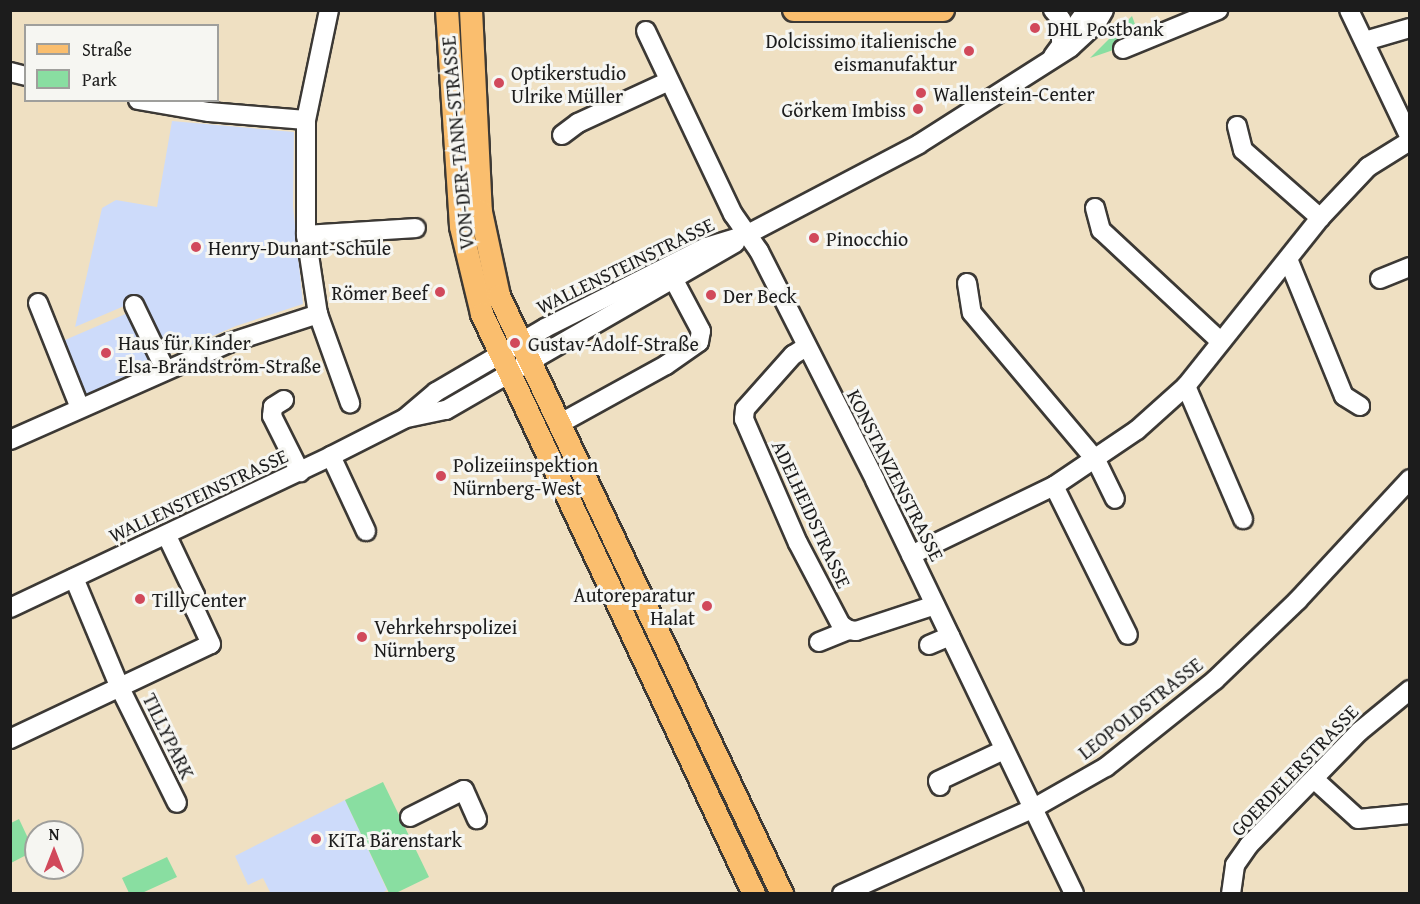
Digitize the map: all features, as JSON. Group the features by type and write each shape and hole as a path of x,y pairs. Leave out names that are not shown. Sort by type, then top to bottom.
{"main road":[{"name":"VON-DER-TANN-STRASSE","path":"447,10 463,243 476,297 503,365"},
{"name":"VON-DER-TANN-STRASSE","path":"471,10 483,228 499,296 524,351"},
{"path":"794,10 943,10"},
{"path":"524,351 782,894"},
{"path":"503,365 754,894"}],"street":[{"path":"329,10 306,120 306,236 318,314 350,402"},
{"path":"1053,10 1061,19 1061,40"},
{"name":"WALLENSTEINSTRASSE","path":"1052,57 1061,40 1087,10"},
{"name":"WALLENSTEINSTRASSE","path":"10,608 167,536 404,419 446,410 524,351 670,273 721,254 746,235 919,144 1071,47 1096,24 1104,10"},
{"path":"1123,49 1218,10"},
{"path":"911,555 1054,486 1096,460 1137,430 1186,386 1320,218 1368,167 1410,140 1350,10"},
{"path":"1365,41 1410,28"},
{"name":"KONSTANZENSTRASSE","path":"646,31 746,235 759,251 936,605 1032,809 1066,891"},
{"path":"562,135 578,123 669,81"},
{"path":"150,102 208,112 306,120"},
{"path":"1236,126 1243,150 1320,218"},
{"path":"1095,208 1101,230 1221,342"},
{"path":"306,236 416,228"},
{"path":"1288,259 1344,396 1360,406"},
{"path":"1380,279 1410,267"},
{"path":"559,424 666,365 699,342 701,331 670,273"},
{"path":"967,283 972,313 1096,460 1115,499"},
{"path":"38,303 80,408"},
{"path":"134,305 165,369"},
{"path":"10,440 165,369 230,343 318,314"},
{"name":"ADELHEIDSTRASSE","path":"806,347 793,355 745,409 744,419 798,543 841,625 849,630"},
{"path":"1186,386 1243,519"},
{"path":"284,400 273,407 272,416 300,472"},
{"path":"332,456 366,531"},
{"name":"LEOPOLDSTRASSE","path":"842,894 1032,809 1106,768 1215,680 1298,600 1410,479"},
{"path":"1054,486 1128,635"},
{"name":"TILLYPARK","path":"10,739 211,644 195,610 195,595 167,536"},
{"name":"TILLYPARK","path":"74,578 120,688 177,803"},
{"path":"819,642 849,630 856,631 936,605"},
{"path":"929,645 950,636"},
{"name":"GOERDELERSTRASSE","path":"1232,894 1235,865 1249,845 1360,730 1410,690"},
{"path":"940,786 938,781 1004,750"},
{"path":"1314,779 1358,819 1410,814"},
{"path":"410,817 464,790 477,819"}],"shaded area":[{"name":"Henry-Dunant-Schule","path":"172,121 294,132 293,206 303,304 236,326 165,356 136,301 75,327 102,208 116,200 157,207"},
{"name":"Haus für Kinder Elsa-Brändström-Straße","path":"130,312 154,363 81,397 58,343"},
{"name":"KiTa Bärenstark","path":"345,800 387,890 381,894 271,894 263,878 248,885 235,856"}],"green space":[{"path":"1132,16 1139,35 1122,47 1090,58"},
{"path":"582,506 600,534 772,893 761,893"},
{"path":"383,782 429,877 396,893 389,893 345,800"},
{"path":"19,819 24,830 24,856 11,863 11,823"},
{"path":"167,857 177,877 142,893 129,893 122,878"}],"place":[{"name":"DHL Postbank","path":"1035,28"},
{"name":"Dolcissimo italienische eismanufaktur","path":"969,51"},
{"name":"Optikerstudio Ulrike Müller","path":"499,83"},
{"name":"Wallenstein-Center","path":"921,93"},
{"name":"Görkem Imbiss","path":"918,109"},
{"name":"Pinocchio","path":"814,238"},
{"name":"Henry-Dunant-Schule","path":"196,247"},
{"name":"Römer Beef","path":"440,292"},
{"name":"Der Beck","path":"711,295"},
{"name":"Gustav-Adolf-Straße","path":"515,343"},
{"name":"Haus für Kinder Elsa-Brändström-Straße","path":"106,353"},
{"name":"Polizeiinspektion Nürnberg-West","path":"441,476"},
{"name":"TillyCenter","path":"140,599"},
{"name":"Autoreparatur Halat","path":"707,606"},
{"name":"Vehrkehrspolizei Nürnberg","path":"362,637"},
{"name":"KiTa Bärenstark","path":"316,839"}]}
